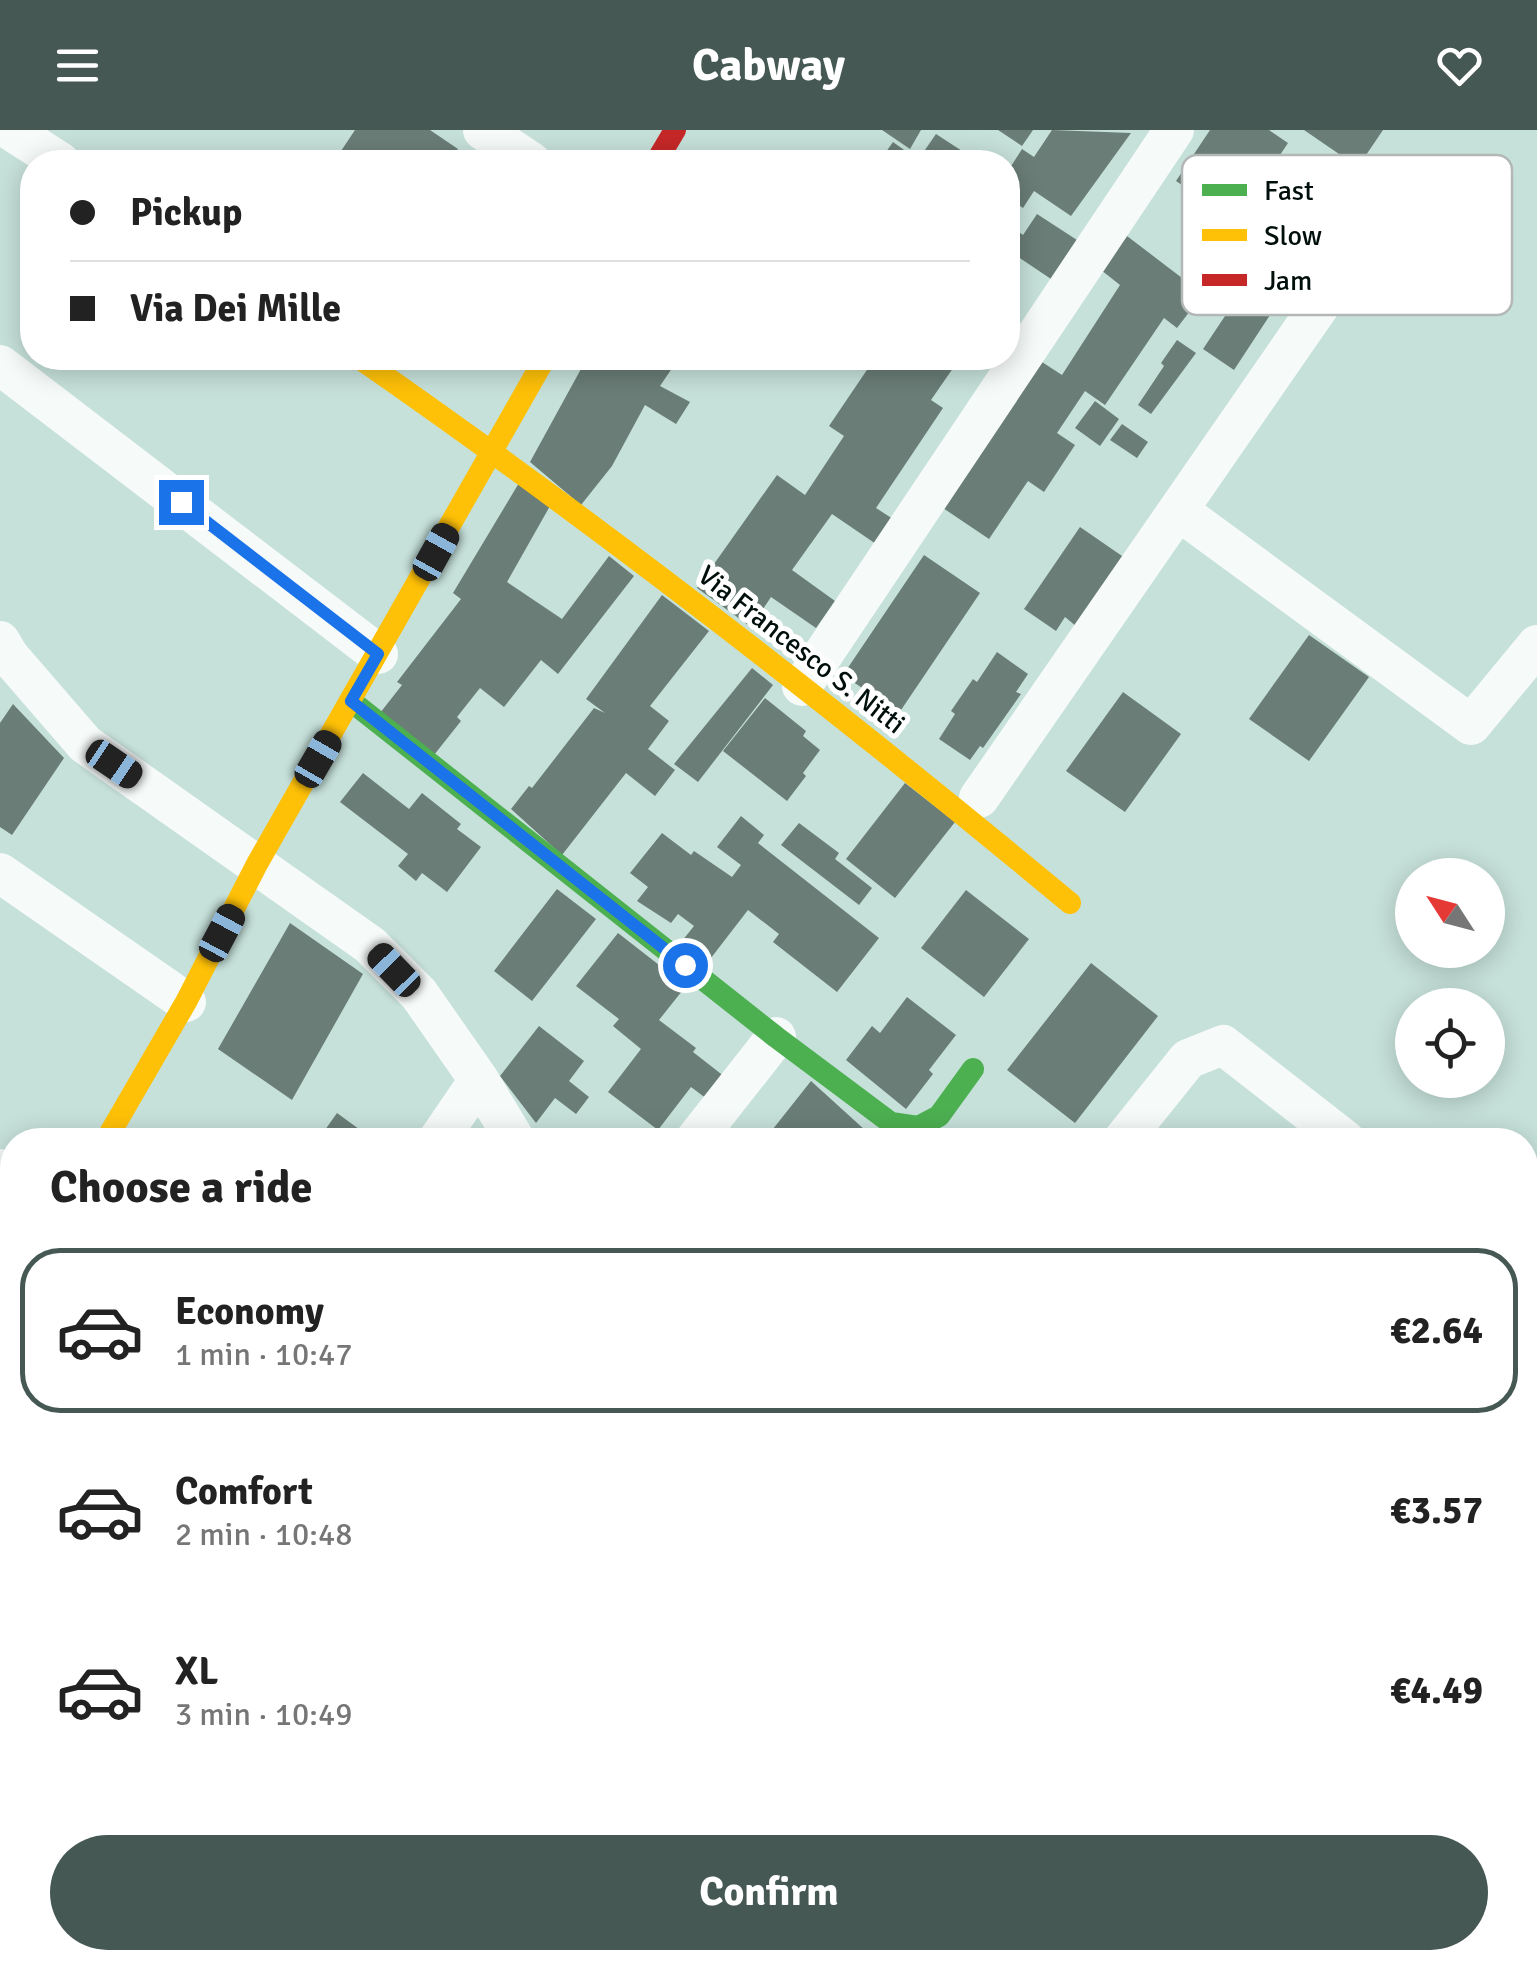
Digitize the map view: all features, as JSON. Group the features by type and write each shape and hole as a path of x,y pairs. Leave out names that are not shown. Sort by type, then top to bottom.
{"street":[{"path":"10,130 41,150"},
{"path":"483,130 514,150"},
{"path":"1020,360 1174,130"},
{"path":"979,798 1313,315"},
{"path":"0,366 378,654"},
{"name":"Via Francesco S. Nitti","path":"377,370 493,449 802,686 1070,902"},
{"path":"113,1128 186,1002 257,864 539,370"},
{"path":"802,686 1013,370"},
{"path":"1179,511 1471,725 1537,644"},
{"path":"0,641 85,744 370,945 419,994 508,1128"},
{"path":"351,701 890,1123 918,1127 940,1116 973,1069"},
{"path":"0,873 186,1002"},
{"path":"705,1128 776,1037"},
{"path":"1133,1128 1188,1060 1223,1045 1330,1128"},
{"path":"446,1128 479,1080"}],"building":[{"path":"355,130 430,130 458,149 457,150 342,150"},
{"path":"882,130 921,130 910,149"},
{"path":"998,130 1033,130 1022,146"},
{"path":"1052,130 1131,133 1071,216 1034,191 1023,208 1020,206 1020,152 1022,149 1034,157"},
{"path":"1210,130 1269,130 1288,143 1280,155 1193,155"},
{"path":"1304,130 1383,130 1366,155 1340,155"},
{"path":"936,134 961,150 925,150"},
{"path":"893,142 904,150 887,150"},
{"path":"1037,214 1077,240 1051,279 1020,258 1020,233 1023,235"},
{"path":"1127,236 1182,278 1182,315 1187,315 1177,328 1164,318 1105,405 1085,391 1057,433 1075,445 1044,492 1028,481 989,539 943,508 1042,362 1062,375 1120,285 1101,270"},
{"path":"1226,315 1270,315 1234,370 1203,349"},
{"path":"1177,340 1196,353 1151,414 1138,405"},
{"path":"580,370 671,370 660,386 690,402 676,424 645,405 612,466 581,505 530,462"},
{"path":"867,370 952,370 931,400 943,408 876,508 893,519 876,544 832,514 792,570 835,601 816,628 771,597 751,627 697,588 777,475 805,495 844,436 829,426"},
{"path":"1095,401 1119,419 1100,446 1075,428"},
{"path":"1122,424 1148,442 1137,458 1110,440"},
{"path":"519,483 550,506 507,582 562,619 609,556 634,576 558,674 541,660 504,707 480,688 457,717 461,721 434,755 380,713 402,685 397,682 461,599 453,593"},
{"path":"1080,527 1125,558 1077,627 1065,617 1056,631 1024,609"},
{"path":"924,555 980,593 899,713 843,675"},
{"path":"662,595 709,631 650,706 669,721 648,749 675,770 655,796 626,773 562,855 511,809 594,708 605,713 586,699"},
{"path":"1309,635 1369,677 1309,761 1249,719"},
{"path":"997,652 1028,674 1016,692 1021,694 970,760 939,739 955,714 951,711"},
{"path":"752,668 773,685 698,782 674,764"},
{"path":"1123,692 1181,734 1125,812 1066,771"},
{"path":"765,698 806,731 803,736 820,750 787,801 723,751"},
{"path":"13,704 64,758 12,835 0,827 0,723"},
{"path":"363,773 409,809 422,793 461,824 457,829 481,847 447,892 422,873 416,881 398,866 408,854 340,802"},
{"path":"905,783 955,822 895,898 846,859"},
{"path":"741,816 764,835 758,843 879,938 837,992 773,942 779,934 748,910 704,967 678,946 694,926 678,914 671,923 637,901 648,887 630,873 662,833 691,855 694,851 732,877 741,865 717,847"},
{"path":"799,823 839,853 835,859 872,888 859,905 781,845"},
{"path":"557,889 596,919 532,1001 494,971"},
{"path":"966,890 1029,939 984,997 921,948"},
{"path":"290,923 363,974 292,1100 218,1049"},
{"path":"618,933 686,986 659,1020 725,1077 707,1099 691,1087 660,1128 655,1128 608,1092 641,1049 613,1026 619,1019 576,986"},
{"path":"1091,963 1158,1016 1075,1123 1007,1070"},
{"path":"907,997 956,1035 906,1109 846,1060 872,1026 880,1033"},
{"path":"539,1026 584,1061 569,1081 589,1097 576,1114 555,1098 536,1123 500,1076"},
{"path":"811,1081 863,1128 774,1128"},
{"path":"337,1113 358,1128 326,1128"}],"traffic: fast":[{"path":"351,701 776,1037 891,1123 918,1127 939,1116 973,1069"}],"traffic: slow":[{"path":"376,370 542,488 720,623 1070,903"},
{"path":"113,1128 186,1002 257,864 538,370"}],"traffic: jam":[{"path":"663,150 675,130"}],"route":[{"path":"181,502 378,654 351,701 685,965"}]}
